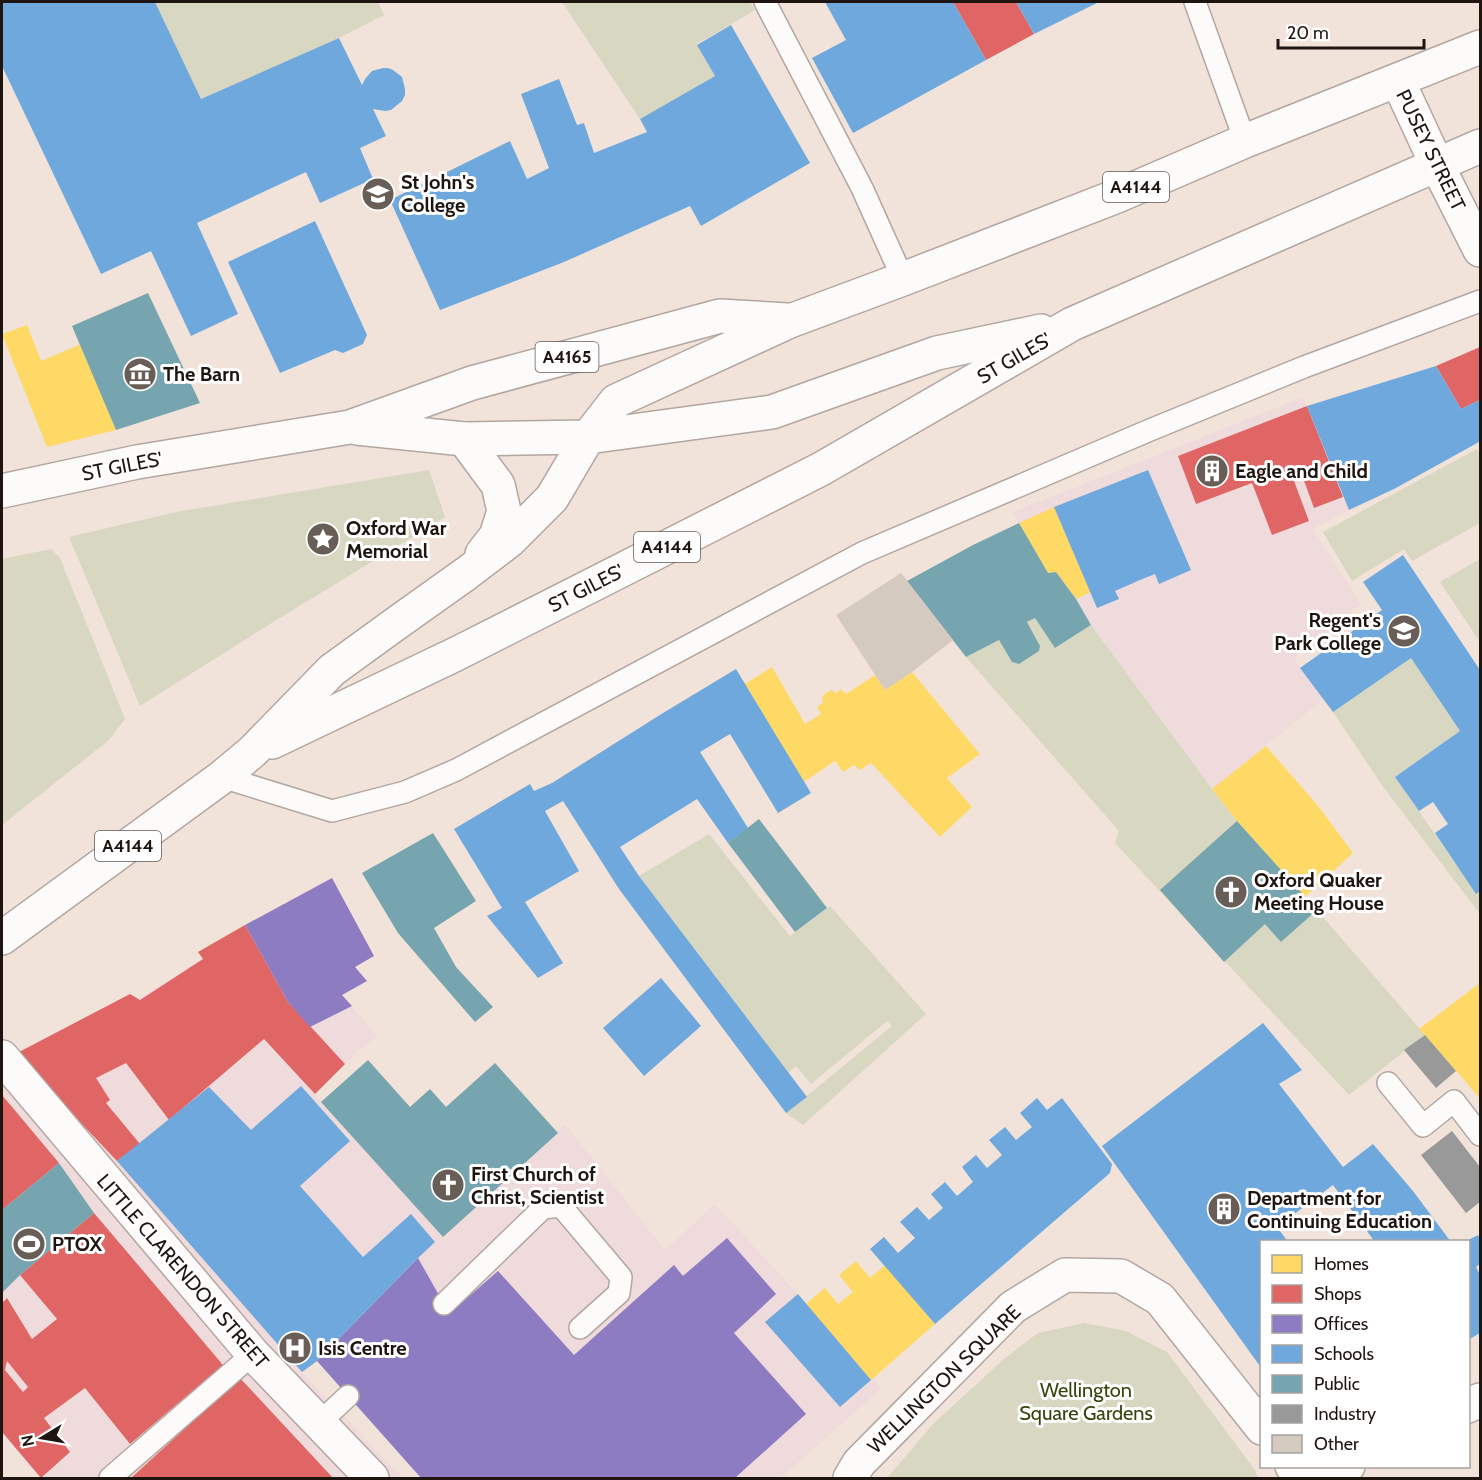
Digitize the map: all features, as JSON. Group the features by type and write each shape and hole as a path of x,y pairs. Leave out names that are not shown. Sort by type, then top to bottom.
{"main road":[{"name":"ST GILES'","path":"2,938 222,777 252,752 332,670 510,541 552,498 588,437 616,401 790,321 1117,195 1480,47"},
{"name":"PUSEY STREET","path":"1398,81 1480,250"},
{"name":"ST GILES'","path":"252,752 456,654 821,469 1072,324 1480,146"},
{"name":"ST GILES'","path":"2,491 137,462 350,427 472,383 720,316 790,321"},
{"name":"ST GILES'","path":"350,427 464,439 588,437 772,412 937,353 1072,324"},
{"name":"A4144","path":"464,439 498,485 504,511 496,536 467,573"},
{"name":"LITTLE CLARENDON STREET","path":"2,1057 253,1354 372,1479"},
{"name":"WELLINGTON SQUARE","path":"850,1479 859,1462 1013,1307 1065,1275 1121,1276 1160,1299 1260,1425"},
{"path":"1324,1479 1346,1468"}],"lane":[{"path":"765,2 862,188 903,279"},
{"path":"1195,2 1245,141"},
{"path":"222,777 332,811 405,792 456,770 862,553 1293,371 1480,301"},
{"path":"1388,1083 1423,1126 1454,1101 1480,1135"},
{"path":"444,1304 543,1208 561,1206 621,1277 619,1293 580,1328"},
{"path":"110,1479 253,1354"},
{"path":"319,1423 348,1396"}],"shaded area":[{"path":"1303,397 1349,510 1313,529 1361,604 1295,657 1300,668 1324,699 1212,789 1091,625 1048,573 1013,512"},
{"path":"332,878 374,956 355,967 367,981 342,996 378,1036 358,1051 315,1094 443,1237 565,1124 665,1250 715,1204 881,1389 781,1478 421,1478 317,1361 302,1372 403,1478 42,1478 2,1432 2,1056 19,1052 130,994 139,999 202,959 198,952"}],"green space":[{"path":"155,2 378,2 384,15 339,38 201,99"},
{"path":"562,2 750,2 755,10 697,44 715,76 640,119"},
{"path":"1477,449 1480,454 1480,523 1412,561 1404,549 1352,581 1323,532"},
{"path":"429,470 445,517 140,706 69,537 176,512"},
{"path":"51,549 60,558 125,719 109,740 2,825 2,559"},
{"path":"1480,559 1480,642 1440,582"},
{"path":"1035,618 1056,648 1091,625 1237,821 1425,1035 1349,1095 1115,843 1119,831 966,657 999,640 1012,662 1019,664 1039,651 1040,646 1027,622"},
{"path":"1411,658 1460,731 1395,777 1476,893 1480,891 1480,914 1384,788 1333,712"},
{"path":"709,834 790,936 830,906 926,1014 803,1125 786,1113 892,1026 887,1021 811,1084 796,1066 788,1073 639,876"},
{"name":"Wellington Square Gardens","path":"1084,1323 1126,1331 1167,1352 1255,1470 1258,1478 887,1478 933,1424 1004,1359 1038,1333"}],"building: Homes":[{"path":"27,325 41,361 81,344 116,430 47,447 2,334"},
{"path":"1054,507 1091,592 1076,599 1056,572 1048,573 1019,523"},
{"path":"772,667 805,724 821,714 817,707 823,703 822,696 831,690 836,693 841,689 846,694 875,675 885,690 912,672 980,754 947,778 972,807 940,837 871,763 860,770 854,765 843,772 835,761 804,782 745,684"},
{"path":"1266,746 1319,807 1353,853 1305,897 1237,821 1212,789"},
{"path":"1480,983 1480,1098 1419,1029"},
{"path":"856,1261 870,1278 885,1265 935,1324 871,1380 806,1304 825,1288 838,1304 853,1292 839,1275"}],"building: Shops":[{"path":"953,2 1016,2 1034,34 986,60"},
{"path":"1480,347 1480,400 1461,409 1436,366"},
{"path":"1307,406 1343,497 1314,508 1303,478 1294,481 1309,521 1272,535 1252,483 1196,504 1178,456"},
{"path":"245,925 288,1002 345,1064 315,1094 264,1039 169,1120 126,1063 96,1078 110,1100 106,1103 140,1144 117,1161 19,1052 130,994 140,1000 203,959 198,952"},
{"path":"2,1095 59,1163 2,1210"},
{"path":"94,1213 223,1365 130,1444 85,1388 44,1418 70,1452 41,1478 2,1432 2,1303 7,1298 32,1339 57,1319 20,1275","holes":["7,1361 28,1387 23,1392 5,1370"]},
{"path":"240,1378 333,1478 131,1478"}],"building: Offices":[{"path":"332,878 374,956 355,967 367,981 342,995 352,1006 310,1027 288,1002 245,925"},
{"path":"727,1238 776,1294 734,1333 806,1414 735,1478 421,1478 317,1361 418,1258 444,1304 451,1312 498,1271 574,1355 674,1265 683,1276"}],"building: Schools":[{"path":"2,2 155,2 201,99 339,38 362,85 372,71 388,68 402,77 405,95 402,101 391,110 373,109 386,136 360,148 373,179 320,203 306,172 197,223 238,314 191,336 151,251 101,274 2,66"},
{"path":"825,2 953,2 986,60 853,133 812,58 846,40"},
{"path":"1016,2 1099,2 1034,34"},
{"path":"731,25 810,163 701,226 690,206 564,262 440,310 390,200 510,141 527,179 549,168 521,94 559,79 577,125 584,123 594,153 647,132 640,119 715,76 697,45"},
{"path":"315,221 367,335 363,344 343,353 335,350 280,373 228,262"},
{"path":"1436,366 1461,409 1480,400 1480,445 1479,442 1394,489 1349,510 1307,406"},
{"path":"1148,470 1191,570 1159,584 1155,574 1140,580 1115,591 1119,599 1097,608 1054,507"},
{"path":"1403,555 1480,670 1480,891 1476,894 1435,833 1448,824 1433,802 1419,811 1395,777 1460,731 1411,658 1333,712 1300,668 1382,610 1363,582"},
{"path":"736,669 811,793 778,813 730,734 700,752 748,828 728,843 697,799 620,847 639,876 807,1097 786,1113 619,889 563,801 545,811 579,871 525,902 563,963 538,978 487,916 502,908 454,829 530,784 534,791 552,783"},
{"path":"661,978 701,1026 644,1076 603,1028"},
{"name":"Department for Continuing Education","path":"1263,1023 1302,1070 1279,1084 1343,1167 1373,1144 1413,1191 1450,1240 1374,1240 1333,1185 1277,1227 1287,1240 1260,1240 1260,1366 1102,1146"},
{"path":"301,1086 350,1141 300,1186 363,1257 411,1214 435,1242 317,1361 302,1372 117,1161 209,1087 251,1130"},
{"path":"1037,1098 1047,1110 1062,1098 1112,1164 1110,1173 935,1324 870,1249 884,1237 898,1253 915,1238 900,1222 917,1207 929,1220 943,1208 931,1194 945,1182 957,1196 973,1182 962,1167 976,1155 987,1168 1002,1155 989,1140 1005,1127 1016,1140 1032,1127 1020,1113"},
{"path":"1478,1235 1480,1239 1480,1264 1476,1267 1480,1275 1480,1333 1470,1339 1470,1240 1468,1240"},
{"path":"798,1294 871,1380 840,1407 765,1322"}],"building: Public":[{"name":"The Barn","path":"148,293 200,403 116,430 72,326"},
{"path":"1019,523 1048,573 1056,572 1076,599 1091,625 1055,648 1035,618 1027,622 1040,646 1039,651 1019,664 1012,662 999,640 966,657 907,581"},
{"path":"759,819 827,908 795,932 728,843"},
{"name":"Oxford Quaker Meeting House","path":"1237,821 1317,910 1281,942 1265,924 1224,962 1160,890"},
{"path":"433,833 476,901 434,928 456,967 493,1007 475,1022 398,933 362,873"},
{"name":"First Church of Christ, Scientist","path":"368,1060 410,1107 430,1089 446,1107 495,1063 558,1133 443,1237 321,1102"},
{"name":"PTOX","path":"59,1163 94,1213 2,1293 2,1210"}],"building: Industry":[{"path":"1425,1035 1456,1071 1436,1088 1404,1050"},
{"path":"1452,1131 1480,1167 1480,1202 1466,1213 1421,1155"}],"building: Other":[{"path":"901,573 953,640 885,690 836,615"}],"place":[{"name":"St John's College","path":"378,194"},
{"name":"The Barn","path":"140,374"},
{"name":"Eagle and Child","path":"1212,471"},
{"name":"Oxford War Memorial","path":"323,539"},
{"name":"Regent's Park College","path":"1404,631"},
{"name":"Oxford Quaker Meeting House","path":"1231,892"},
{"name":"First Church of Christ, Scientist","path":"448,1185"},
{"name":"Department for Continuing Education","path":"1224,1209"},
{"name":"PTOX","path":"29,1244"},
{"name":"Isis Centre","path":"295,1348"}]}
